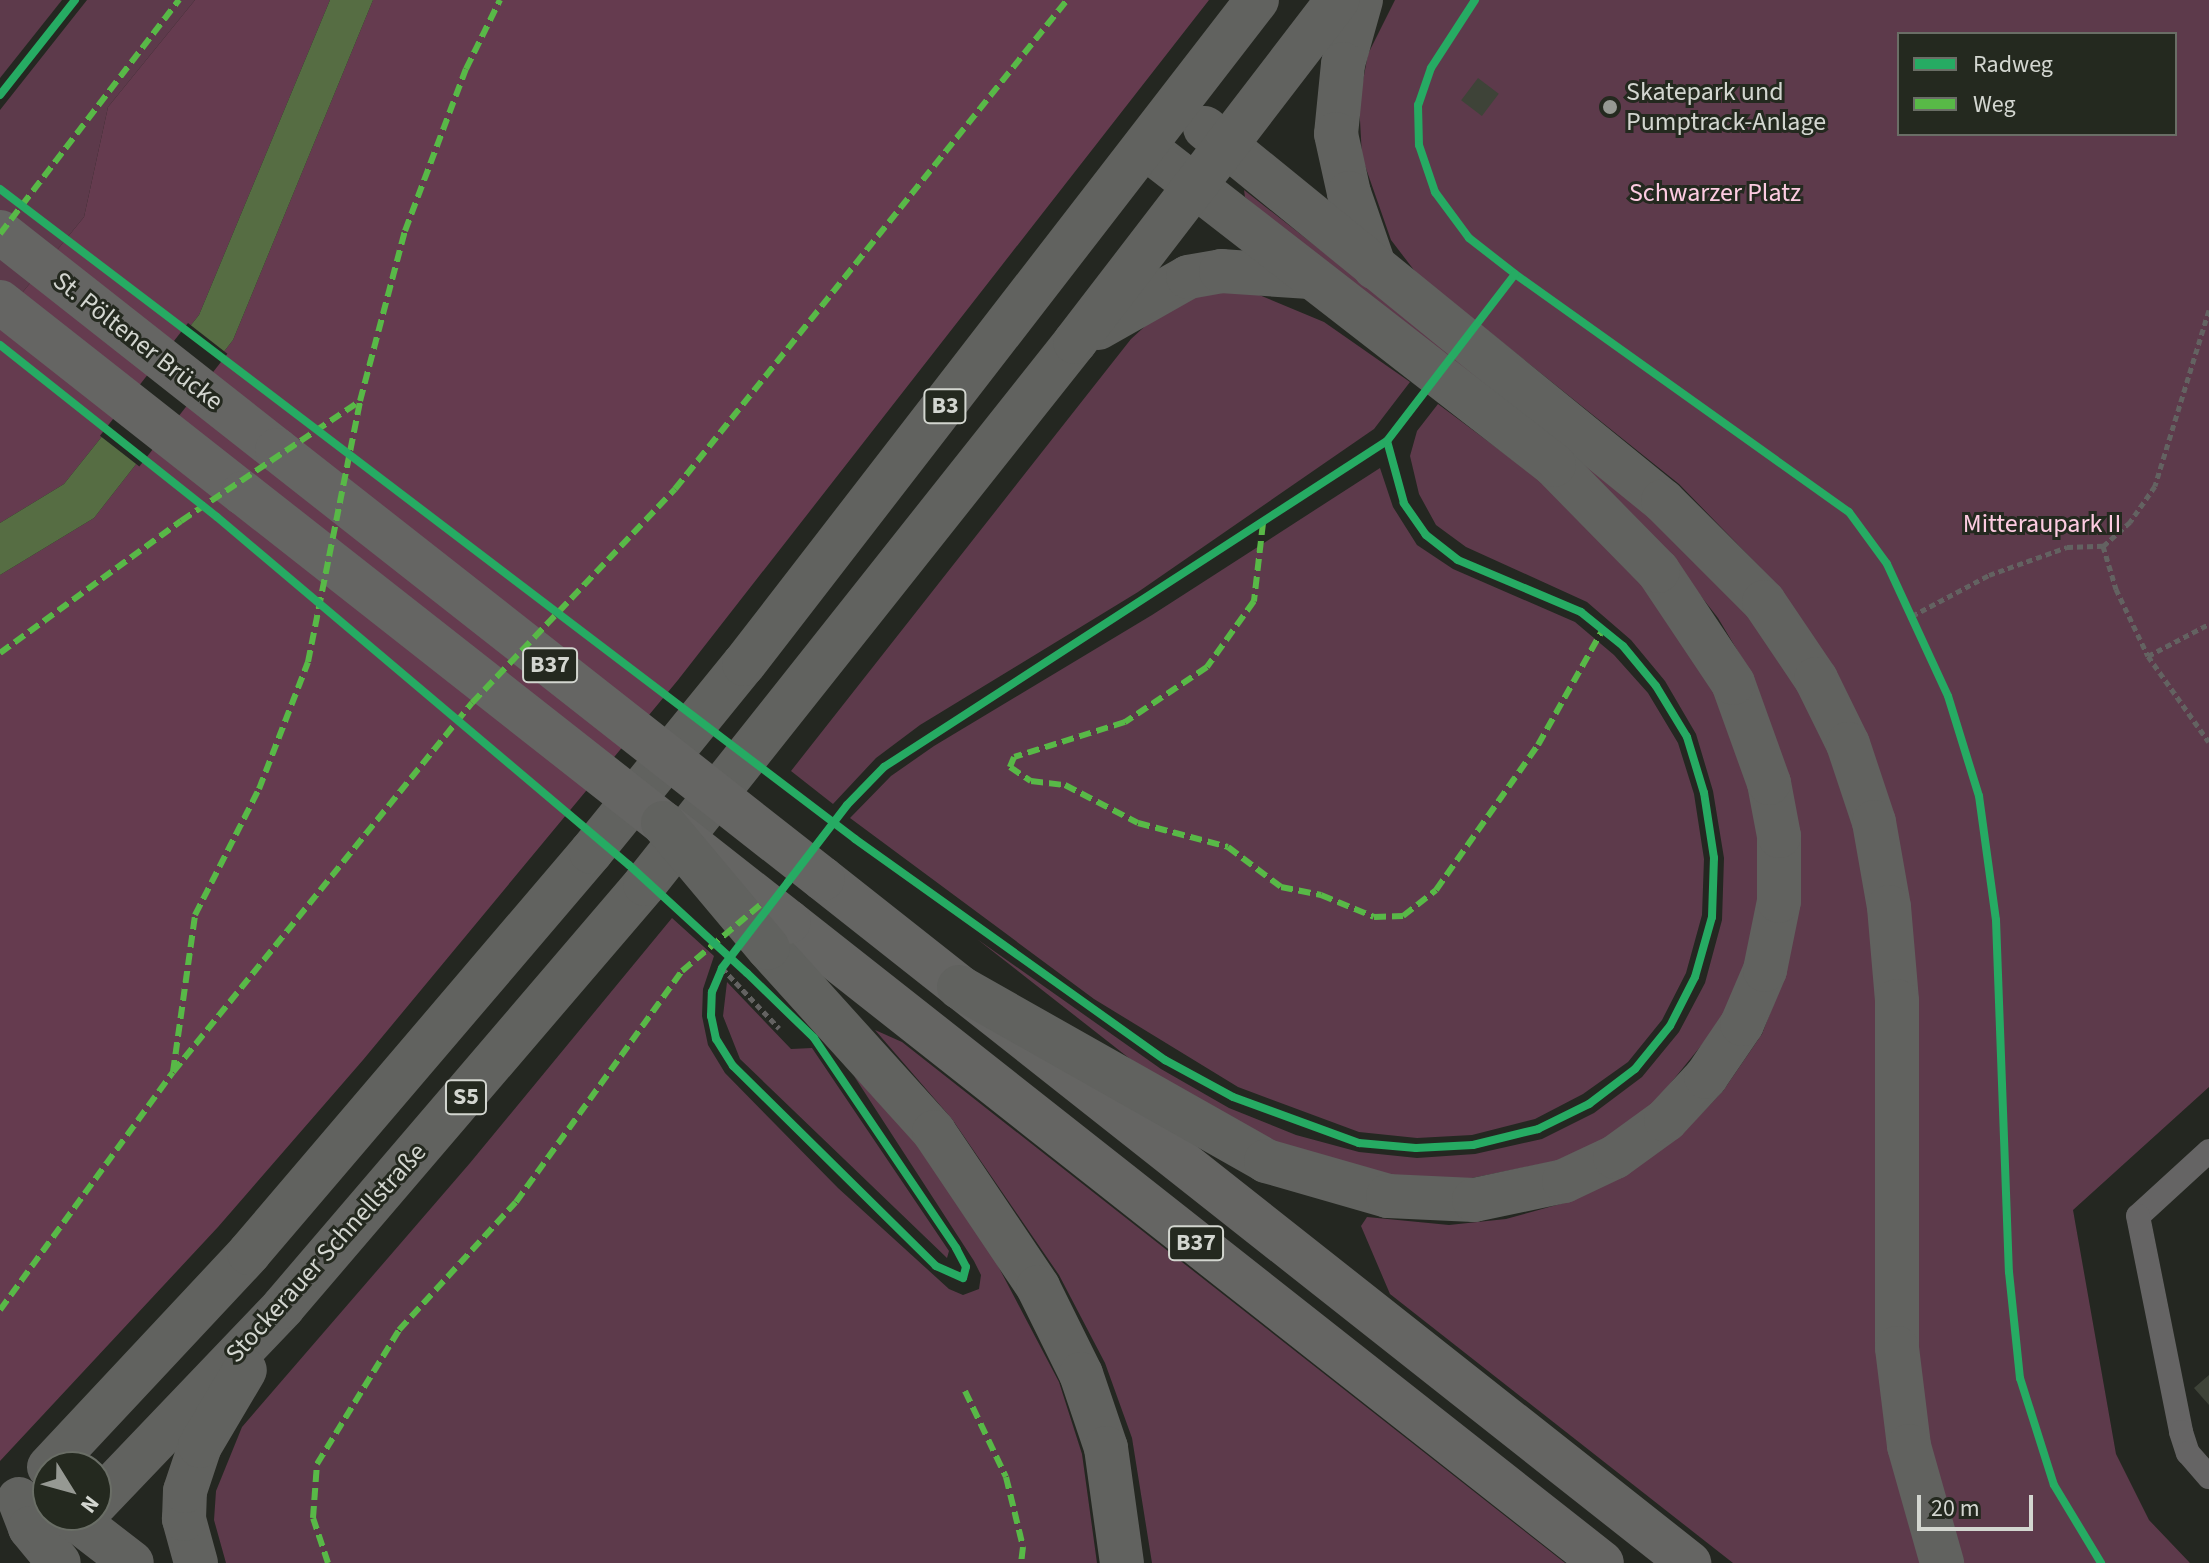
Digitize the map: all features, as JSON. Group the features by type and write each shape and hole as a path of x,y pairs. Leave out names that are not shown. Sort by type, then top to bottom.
{"highway":[{"name":"B3","path":"744,664 1178,107 1257,0"},
{"name":"B3","path":"792,700 1075,342 1337,0"},
{"path":"1361,0 1343,64 1336,134 1349,193 1375,268"},
{"path":"1178,107 1710,543 1764,602 1816,679 1848,744 1874,822 1889,907 1897,1001 1897,1348 1909,1446 1942,1563"},
{"path":"959,987 1266,1161 1327,1182 1426,1200 1518,1194 1564,1181 1615,1157 1666,1120 1706,1077 1742,1024 1765,970 1779,901 1779,836 1756,736 1704,632 1609,516 1554,465 1146,148"},
{"path":"1075,342 1188,277 1221,271 1310,277"},
{"name":"Stockerauer Schnellstraße","path":"64,1451 249,1253 397,1084 744,664"},
{"name":"Stockerauer Schnellstraße","path":"112,1461 283,1307 508,1048 792,700"},
{"path":"663,823 778,935 934,1132 1038,1287 1081,1374 1106,1448 1122,1563"},
{"path":"196,1563 184,1519 190,1476 200,1446 283,1307"},
{"path":"32,1527 48,1559"},
{"name":"Stockerauer Schnellstraße","path":"48,1559 53,1531"},
{"path":"86,1531 132,1563"}],"main road":[{"name":"St. Pöltener Brücke","path":"0,232 959,987"},
{"name":"St. Pöltener Brücke","path":"0,302 663,823"},
{"name":"B37","path":"778,935 1602,1563"},
{"name":"B37","path":"959,987 1689,1563"}],"lane":[{"path":"2209,1151 2138,1216 2181,1432 2188,1453 2209,1477"}],"path":[{"path":"1912,616 1989,575 2067,547 2103,546 2130,522 2155,486 2209,310"},
{"path":"2103,546 2116,589 2148,656 2209,742"},
{"path":"1905,603 1918,629"},
{"path":"2148,656 2209,624"},
{"path":"722,968 784,1032"}],"green space":[{"path":"0,0 62,0 0,78"},
{"path":"87,0 195,0 108,107 84,217 0,320 0,110"},
{"path":"1395,0 2209,0 2209,1087 2073,1210 2116,1454 2149,1520 2190,1563 1960,1563 1945,1528 1914,1348 1915,999 1782,590 1679,484 1417,274 1391,240 1362,157 1359,102 1368,54"},
{"path":"1244,190 1593,463 1751,614 1800,688 1833,751 1857,824 1873,909 1924,1563 1733,1563 1390,1294 1361,1226 1367,1217 1449,1225 1506,1219 1571,1201 1680,1136 1723,1091 1762,1034 1784,977 1790,779 1751,673 1718,618 1672,559 1245,197"},
{"path":"1252,292 1324,322 1410,382 1374,429 1138,592 920,725 876,758 833,804 791,771 1131,339 1153,319 1199,293"},
{"path":"1438,404 1541,481 1645,582 1719,692 1754,788 1762,900 1748,961 1726,1015 1652,1106 1604,1139 1556,1161 1447,1183 1391,1178 1275,1145 1143,1069 977,939 1161,1069 1229,1108 1296,1135 1359,1152 1417,1158 1475,1154 1542,1139 1594,1113 1642,1077 1679,1032 1705,983 1722,920 1724,858 1713,791 1696,734 1665,681 1631,640 1587,602 1466,547 1436,525 1419,494 1410,456 1417,431"},
{"path":"1380,468 1393,507 1417,545 1453,569 1575,622 1614,655 1648,693 1678,743 1694,794 1704,859 1702,915 1686,973 1662,1020 1628,1062 1583,1094 1535,1119 1472,1135 1417,1138 1359,1132 1238,1087 1094,999 850,818 891,776 934,746 1152,615"},
{"path":"672,918 714,956 703,989 702,1016 708,1045 725,1073 838,1188 949,1289 963,1295 979,1289 981,1275 974,1261 854,1076 922,1145 977,1226 1059,1382 1082,1454 1097,1563 226,1563 214,1520 216,1491 242,1427 470,1163"},
{"path":"727,982 791,1049 812,1048 949,1251 947,1258 740,1059 723,1016"},
{"path":"875,1030 902,1042 1565,1563 1152,1563 1132,1438 1105,1363 1059,1275 952,1119"}],"shaded area":[{"path":"195,0 330,0 199,315 64,484 0,523 0,320 84,217 108,107"},
{"path":"330,0 373,0 233,340 94,518 0,575 0,523 64,484 199,315"},
{"path":"373,0 1209,0 678,680 363,1060 218,1227 0,1461 0,575 94,518 233,340"}],"pier":[{"path":"188,323 227,354 139,466 100,436"}],"building":[{"path":"1478,78 1499,94 1482,116 1461,100"},
{"path":"2209,1375 2209,1405 2194,1388"}],"marked path":[{"path":"0,234 179,0"},
{"path":"173,1072 195,915 259,789 308,662 360,401 405,231 466,69 500,0"},
{"path":"0,1310 173,1072 472,703 675,489 1067,0"},
{"path":"0,653 181,521 360,401"},
{"path":"1263,523 1254,601 1207,667 1125,722 1014,757 1010,767 1031,781 1065,785 1138,823 1228,847 1281,887 1321,895 1374,917 1403,916 1436,890 1538,745 1603,629"},
{"path":"328,1563 313,1518 317,1464 399,1330 516,1202 682,971 760,905"},
{"path":"965,1391 1006,1477 1023,1547 1021,1563"}],"cycle path":[{"path":"0,95 75,0"},
{"path":"1475,0 1431,68 1418,105 1419,145 1435,192 1469,238 1515,274 1849,512 1887,564 1948,696 1979,796 1996,920 2009,1272 2020,1378 2054,1485 2101,1563"},
{"path":"0,189 855,839 1165,1060 1233,1097 1359,1143 1416,1148 1473,1145 1538,1129 1589,1104 1635,1069 1670,1026 1695,977 1712,917 1714,858 1704,793 1687,737 1656,686 1623,646 1581,612 1458,560 1426,535 1404,503 1387,441"},
{"path":"0,345 217,517 629,865 747,973 814,1038 956,1248 966,1267 963,1278 936,1266 733,1066 716,1039 711,1016 712,992 722,968 788,882 847,805 884,767 1387,441 1515,274"}],"place":[{"name":"Skatepark und Pumptrack-Anlage","path":"1610,107"}],"park label":[{"name":"Schwarzer Platz","path":"1715,193"},
{"name":"Mitteraupark II","path":"2042,524"}]}
